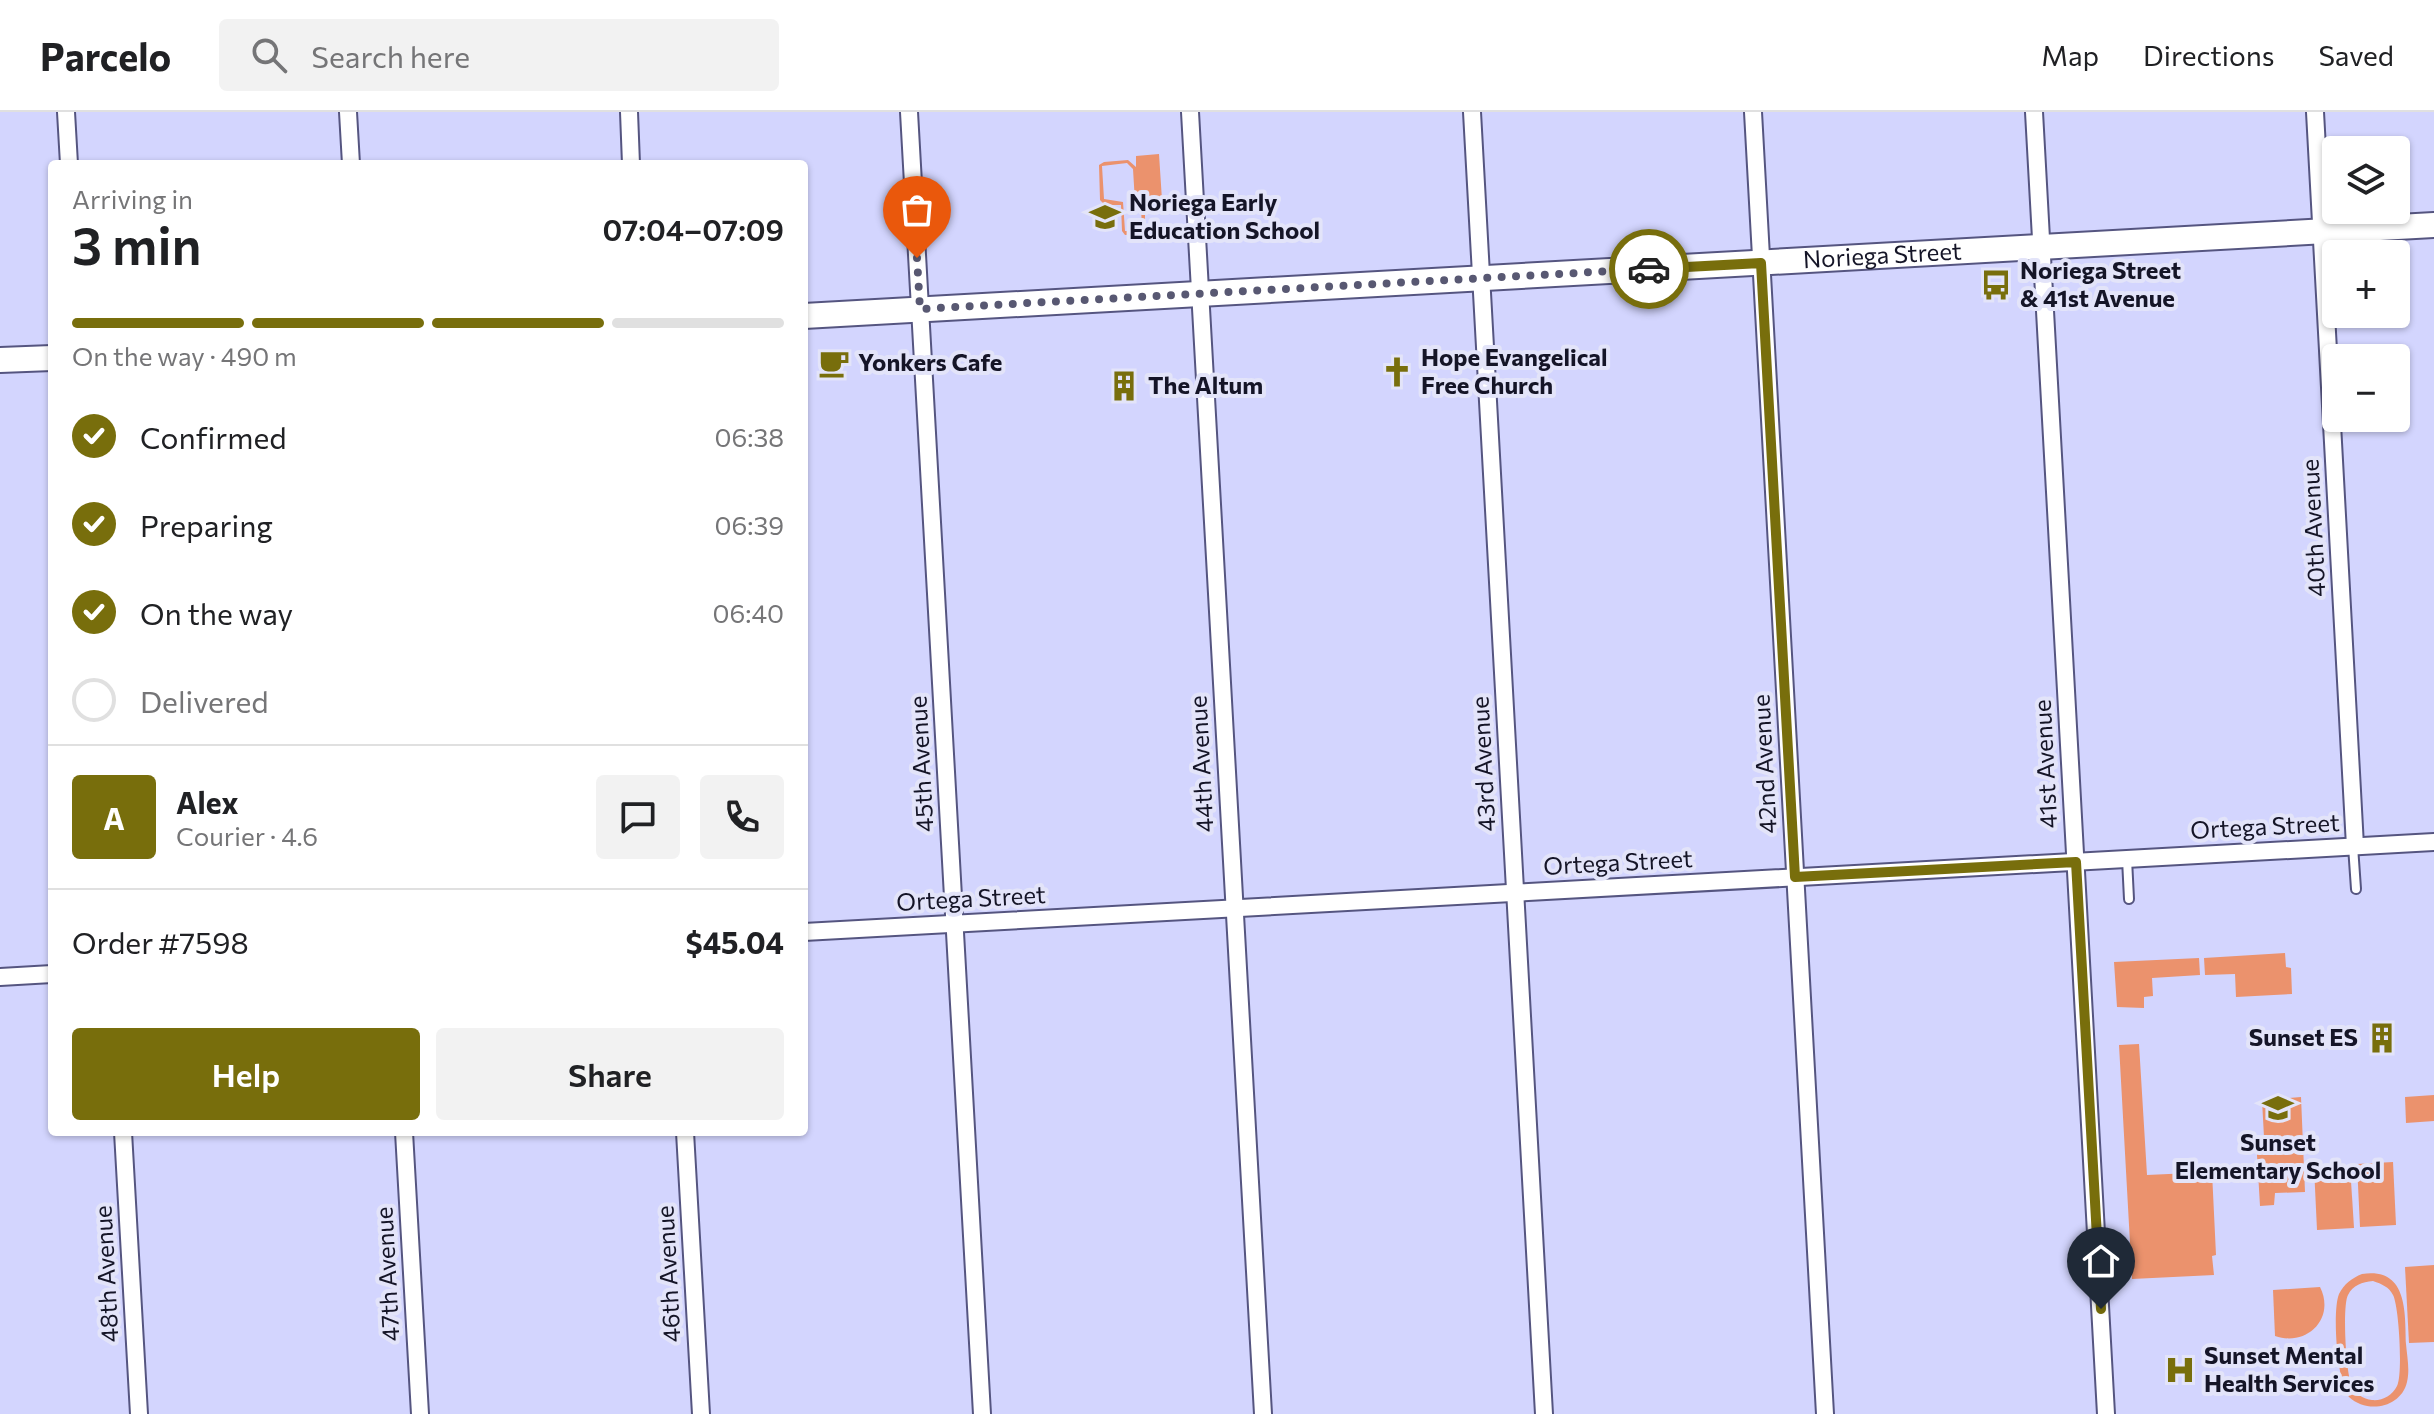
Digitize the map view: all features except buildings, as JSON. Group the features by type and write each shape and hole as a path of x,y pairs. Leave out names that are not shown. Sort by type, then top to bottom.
{"street":[{"path":"66,112 69,160"},
{"path":"348,112 351,160"},
{"path":"629,112 631,160"},
{"name":"45th Avenue","path":"909,112 982,1414"},
{"name":"44th Avenue","path":"1190,112 1263,1414"},
{"name":"43rd Avenue","path":"1472,112 1544,1414"},
{"name":"42nd Avenue","path":"1753,112 1825,1414"},
{"name":"41st Avenue","path":"2034,112 2106,1414"},
{"name":"40th Avenue","path":"2315,112 2354,846"},
{"name":"Noriega Street","path":"808,316 2434,225"},
{"path":"0,360 48,358"},
{"name":"Ortega Street","path":"808,932 2434,842"},
{"path":"0,977 48,974"},
{"name":"48th Avenue","path":"123,1136 139,1414"},
{"name":"47th Avenue","path":"404,1136 420,1414"},
{"name":"46th Avenue","path":"685,1136 701,1414"}],"lane":[{"path":"2354,846 2356,889"},
{"path":"2127,859 2129,899"}],"shaded area":[{"path":"1159,154 1162,200 1139,201 1145,207 1145,231 1125,235 1122,231 1121,205 1105,205 1100,200 1099,165 1128,160 1136,167 1136,156","holes":["1127,163 1133,169 1135,202 1141,208 1142,228 1139,231 1125,231 1123,202 1104,199 1102,166"]},
{"path":"2285,953 2286,967 2291,968 2292,994 2236,997 2235,974 2205,975 2204,958"},
{"path":"2199,958 2200,975 2152,978 2153,996 2144,997 2144,1008 2117,1007 2114,962"},
{"path":"2139,1044 2147,1175 2212,1172 2214,1275 2132,1279 2119,1045"},
{"path":"2434,1095 2434,1121 2406,1123 2405,1097"},
{"path":"2301,1097 2305,1192 2275,1193 2274,1205 2260,1206 2256,1138 2264,1137 2262,1100"},
{"path":"2393,1162 2396,1225 2360,1227 2357,1164"},
{"path":"2350,1165 2354,1228 2317,1230 2314,1167"},
{"path":"2434,1265 2434,1342 2409,1343 2405,1267"},
{"path":"2362,1274 2388,1278 2396,1285 2404,1306 2407,1382 2398,1398 2374,1407 2349,1397 2341,1377 2337,1347 2339,1294 2343,1287","holes":["2373,1281 2393,1295 2400,1355 2399,1379 2395,1390 2376,1400 2363,1397 2352,1387 2345,1326 2348,1295 2355,1286"]},
{"path":"2320,1287 2324,1310 2315,1328 2297,1337 2275,1336 2273,1290"}],"way so far":[{"path":"917,258 920,309 1649,269"}],"place":[{"name":"Noriega Early Education School","path":"1105,217"},
{"name":"Noriega Street & 41st Avenue","path":"1996,285"},
{"name":"Yonkers Cafe","path":"834,363"},
{"name":"Hope Evangelical Free Church","path":"1397,372"},
{"name":"The Altum","path":"1124,386"},
{"name":"Sunset ES","path":"2382,1038"},
{"name":"Sunset Elementary School","path":"2278,1108"},
{"name":"Sunset Mental Health Services","path":"2180,1370"}],"route":[{"path":"1649,269 1761,263 1795,877 2076,862 2101,1309"}]}
